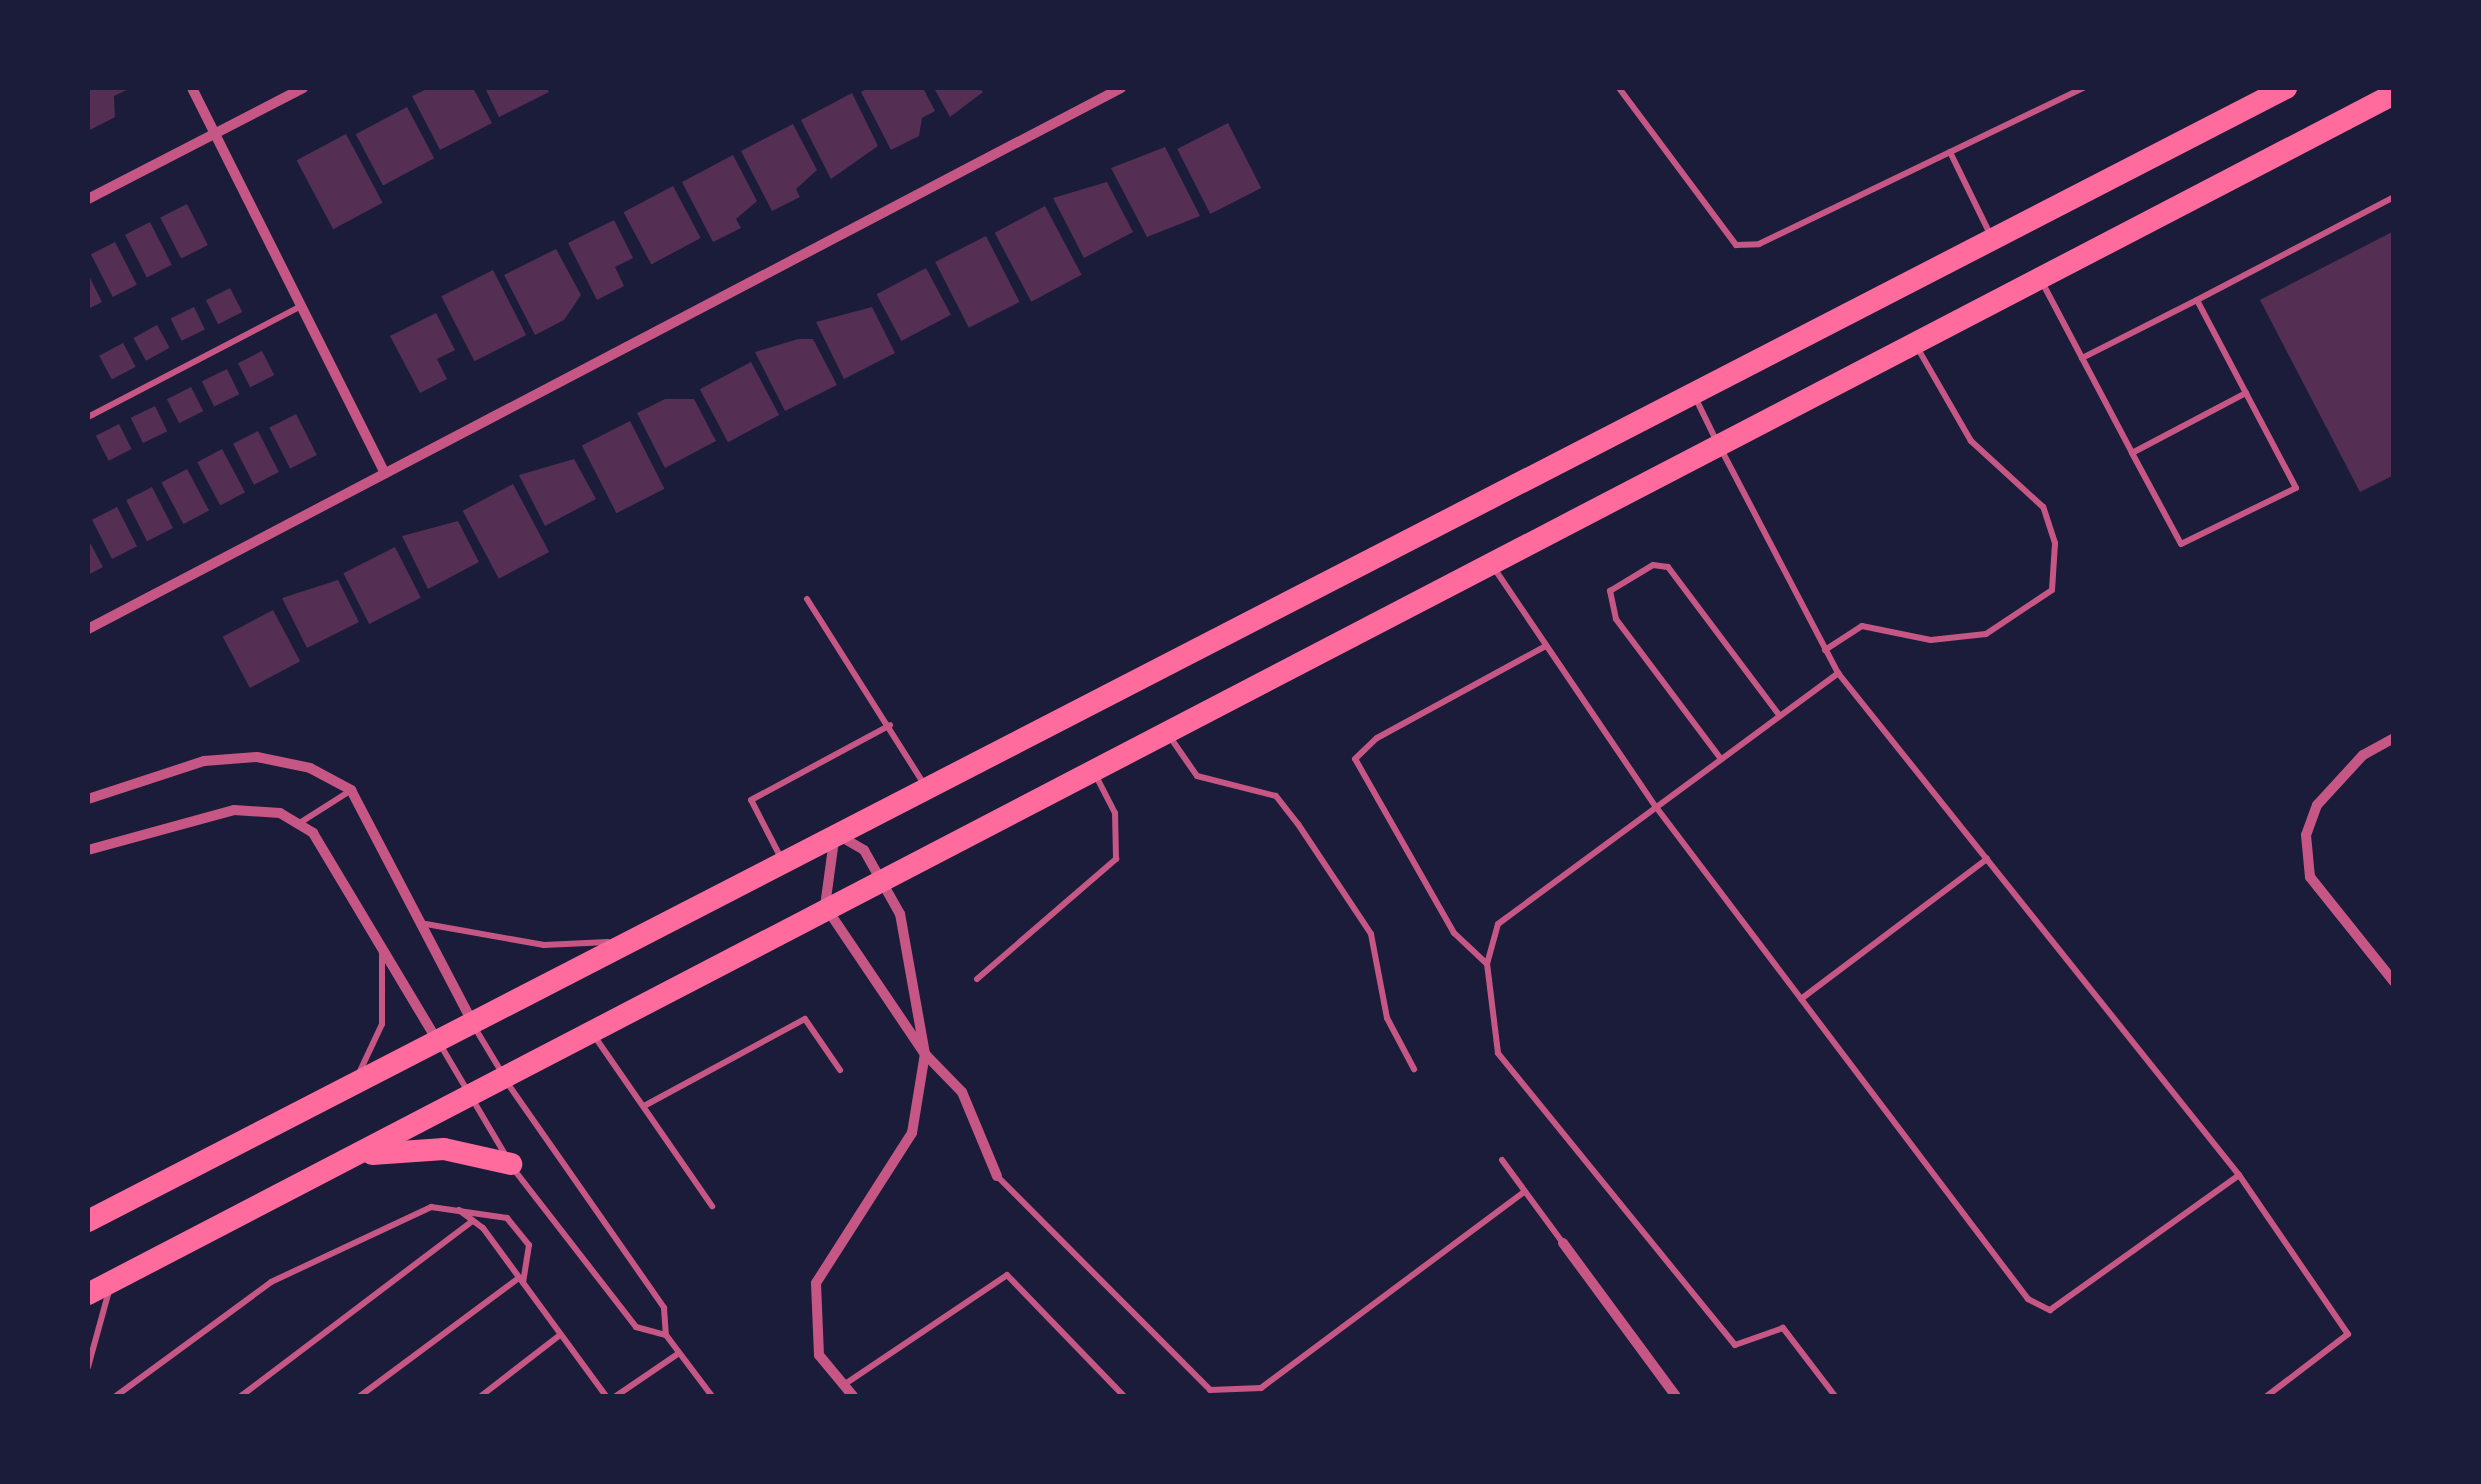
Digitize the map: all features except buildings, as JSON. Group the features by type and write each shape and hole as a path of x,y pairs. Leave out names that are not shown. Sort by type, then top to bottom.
{"main road":[{"path":"88,1221 834,833 2286,88"},
{"path":"88,1294 359,1155 880,877 1167,732 2394,94"},
{"path":"359,1155 444,1149 511,1164"}],"street":[{"path":"192,88 386,473"},
{"path":"88,199 302,88"},
{"path":"88,629 1121,88"},
{"path":"2394,738 2363,754 2317,805 2306,835 2310,877 2394,982"},
{"path":"88,799 204,761 257,757 310,768 351,790 426,924 472,1022"},
{"path":"88,850 234,810 280,812 313,833 438,1041"},
{"path":"853,1396 818,1355 816,1284 912,1133 924,1054 900,914 864,850 834,833 826,906 924,1054 975,1113 997,1176"},
{"path":"1563,1243 1676,1396"}],"lane":[{"path":"1619,88 1736,245 1759,244 2083,88"},
{"path":"1950,152 1993,239"},
{"path":"2082,358 2394,198"},
{"path":"2038,276 2181,544 2296,488 2197,300"},
{"path":"88,417 302,306"},
{"path":"1825,650 1862,626 1932,640 1986,634 2052,590 2054,543 2043,507 1971,441 1914,342"},
{"path":"2132,453 2246,393"},
{"path":"1694,394 1838,673 2239,1175 2348,1334 2267,1396"},
{"path":"1490,563 1656,807 2028,1300 2050,1310 2239,1175"},
{"path":"1721,759 1616,618 1610,592 1653,565 1668,567 1780,716"},
{"path":"807,599 890,725 925,787"},
{"path":"1487,964 1454,932 1356,759 1377,738 1546,646"},
{"path":"1835,1396 1783,1328 1736,1345 1498,1053 1487,964 1498,924 1838,673"},
{"path":"782,860 750,800 890,725"},
{"path":"1167,732 1196,776 1265,790 1298,824 1372,934 1386,1018 1414,1069"},
{"path":"977,978 1116,859 1114,813 1093,770"},
{"path":"298,824 351,790"},
{"path":"1801,999 1987,859"},
{"path":"426,924 544,945 624,942"},
{"path":"354,1083 382,1024 382,947"},
{"path":"644,1106 805,1019 840,1070"},
{"path":"472,1022 504,1077 664,1308 666,1335 712,1396"},
{"path":"591,1032 712,1206"},
{"path":"438,1041 511,1164 636,1327 666,1335"},
{"path":"1502,1160 1563,1243"},
{"path":"997,1176 1210,1390 1261,1388 1525,1192"},
{"path":"458,1210 472,1220 521,1280 606,1396"},
{"path":"116,1396 271,1282 403,1217 458,1210 507,1218 529,1245 521,1280 360,1396"},
{"path":"241,1396 472,1220"},
{"path":"844,1385 990,1278 1007,1275 1124,1396"},
{"path":"88,1366 113,1282"},
{"path":"482,1396 560,1335"},
{"path":"616,1396 679,1353"}]}
